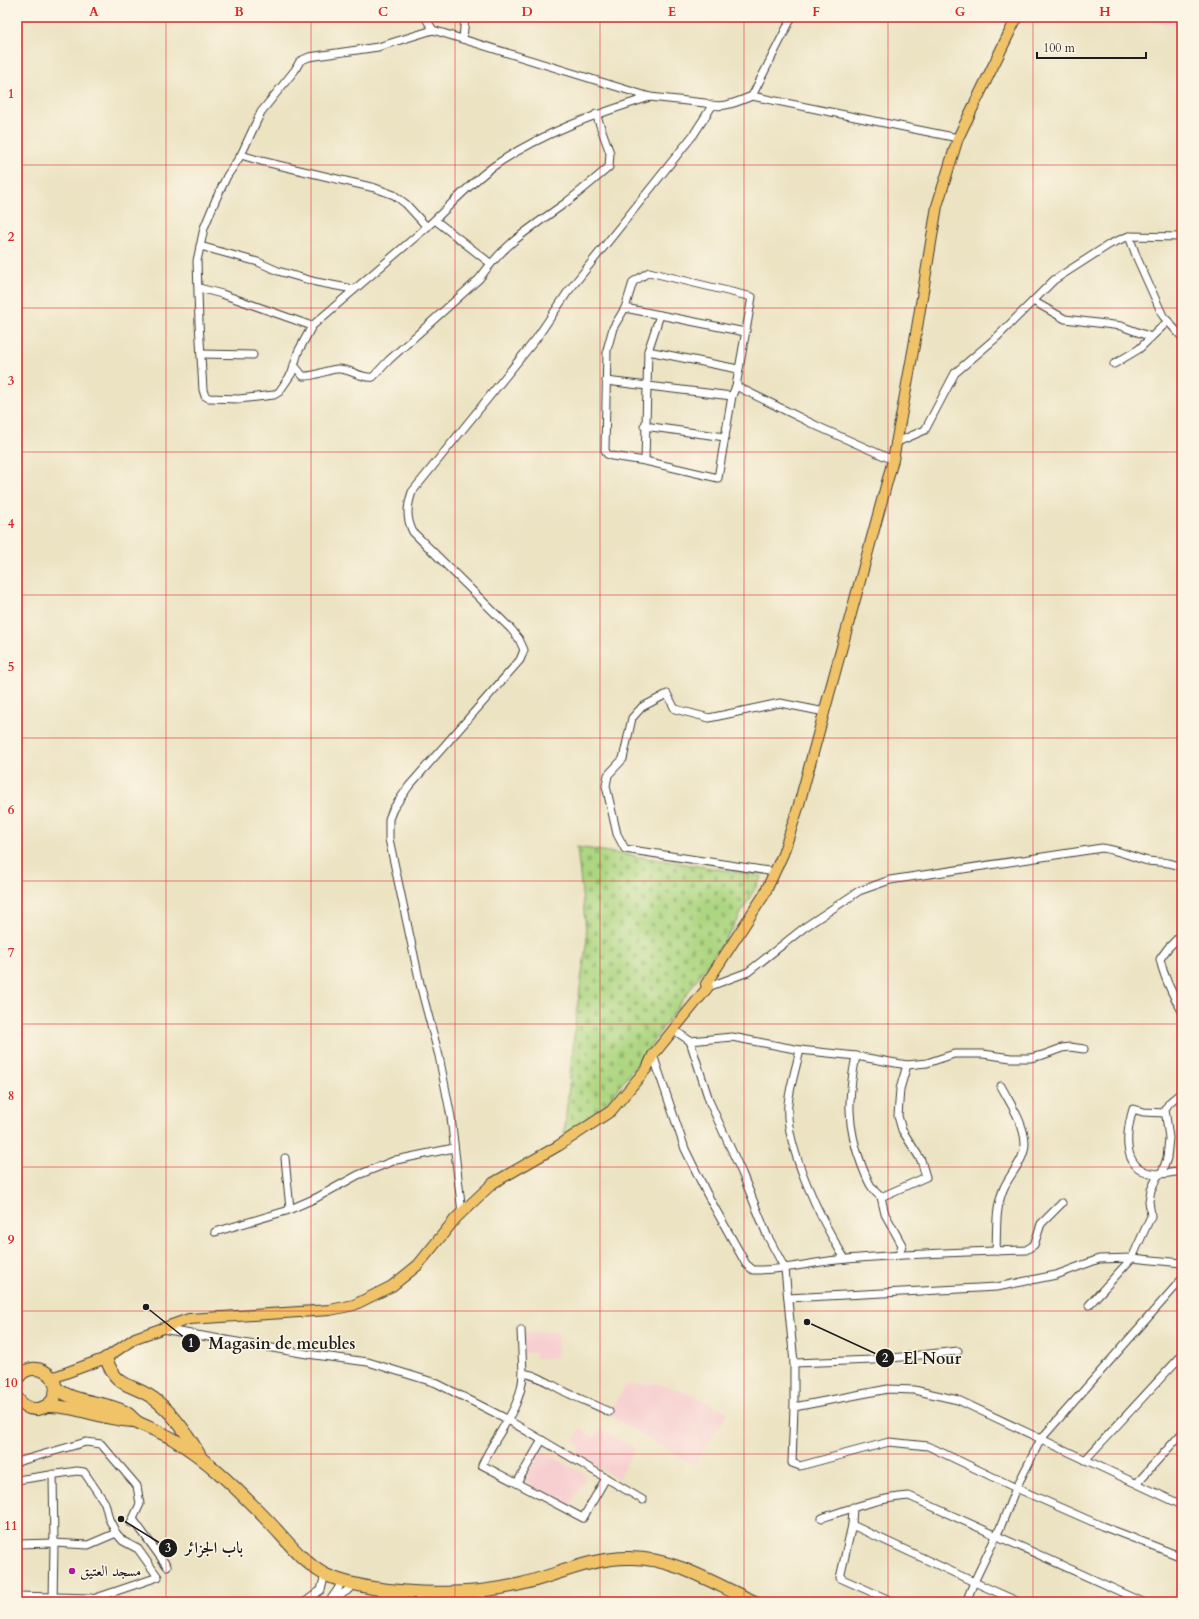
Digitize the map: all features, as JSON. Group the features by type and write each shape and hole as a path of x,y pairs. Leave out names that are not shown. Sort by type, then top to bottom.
{"highway":[{"path":"106,1358 110,1370 118,1380 157,1400 175,1417 203,1461"},
{"path":"17,1379 27,1370 38,1369 49,1374 54,1383 68,1397 126,1412 136,1421 173,1439 203,1461 236,1489 293,1548 325,1574 348,1582 374,1588 424,1592 474,1591 499,1588 540,1578 599,1560 632,1558 665,1563 702,1577 755,1602"},
{"path":"17,1398 22,1410 40,1409 46,1406 53,1398 54,1383"},
{"path":"46,1406 66,1407 124,1421 136,1421"},
{"path":"720,1586 739,1602"}],"main road":[{"path":"54,1383 106,1358 135,1338 189,1319 330,1310 354,1305 392,1286 418,1265 462,1213 493,1183 558,1146 611,1111 647,1068 653,1055 708,987 706,984 764,895 783,854 798,808 893,460 914,346 937,206 958,138 1017,17"}],"street":[{"path":"425,17 433,30"},
{"path":"463,39 465,17"},
{"path":"752,96 792,17"},
{"path":"650,97 596,114 555,132 494,166 435,220 353,289 312,326 298,352 292,373 279,392 274,395 239,398 209,398 205,396 203,390 198,323 199,288 197,261 204,228 227,176 241,155 261,112 295,70 300,61 309,57 378,47 433,30 650,97 705,103 712,106 730,104 752,96 958,138"},
{"path":"462,1213 451,1117 439,1056 421,988 389,839 389,819 393,809 409,786 503,682 520,660 524,650 519,638 413,532 408,517 408,504 412,492 536,339 567,293 694,134 712,106"},
{"path":"294,365 303,376 309,376 337,369 365,377 374,377 389,360 479,279 490,263 510,242 565,203 609,167 609,149 596,114"},
{"path":"241,155 375,188 394,195 406,204 427,227"},
{"path":"435,220 490,263"},
{"path":"895,443 925,430 955,373 997,337 1054,280 1110,244 1129,236 1182,237"},
{"path":"1129,236 1140,265 1163,316 1182,337"},
{"path":"200,246 258,262 278,271 316,282 353,289"},
{"path":"649,272 752,297 736,386 732,396 718,478 607,454 605,450 607,350 613,328 625,308 633,282 649,272"},
{"path":"199,288 222,294 312,326"},
{"path":"1033,301 1065,319 1120,326 1151,337"},
{"path":"625,308 745,332"},
{"path":"645,461 644,426 648,351 660,315"},
{"path":"1114,364 1139,349 1168,321"},
{"path":"648,351 738,369"},
{"path":"201,354 253,355"},
{"path":"606,381 732,396"},
{"path":"736,386 819,427 893,460"},
{"path":"644,426 725,437"},
{"path":"775,872 625,849 617,834 606,780 623,759 632,718 642,707 667,694 675,709 709,718 780,703 825,712"},
{"path":"708,987 748,972 806,927 859,890 890,880 1102,848 1123,852 1148,861 1166,862 1182,868"},
{"path":"1182,934 1168,948 1160,959 1162,970 1170,990 1182,1011"},
{"path":"674,1030 690,1042 710,1103 742,1173 767,1235 779,1261 785,1269 794,1364 792,1463 800,1466 889,1442 928,1446 1016,1488 1102,1526 1182,1557"},
{"path":"690,1042 732,1037 800,1050 856,1056 907,1065 927,1063 954,1054 983,1054 1011,1058 1030,1058 1062,1048 1084,1049"},
{"path":"800,1050 788,1104 788,1125 806,1182 832,1239 846,1259"},
{"path":"653,1055 685,1149 707,1194 746,1264 753,1270 785,1269 812,1263 899,1255 1026,1250 1034,1245 1041,1224 1062,1203"},
{"path":"856,1056 850,1094 851,1130 856,1151 873,1190 881,1196 885,1214 902,1245 899,1255"},
{"path":"881,1196 926,1177 921,1160 902,1130 898,1116 900,1090 907,1065"},
{"path":"996,1251 999,1201 1004,1188 1023,1153 1025,1142 1020,1123 1001,1086"},
{"path":"1089,1305 1132,1258 1151,1216 1149,1201 1151,1190 1167,1158 1169,1138 1165,1109 1170,1102 1182,1092"},
{"path":"1165,1113 1143,1112 1133,1109 1130,1121 1128,1154 1134,1163 1143,1170 1159,1174 1182,1171"},
{"path":"215,1232 290,1209 316,1198 358,1175 396,1160 454,1148"},
{"path":"285,1158 290,1209"},
{"path":"788,1298 997,1287 1056,1275 1099,1259 1132,1258 1182,1263"},
{"path":"966,1602 1016,1488 1041,1439 1182,1279"},
{"path":"158,1329 306,1354 368,1362 436,1383 509,1420 643,1500"},
{"path":"521,1330 523,1386 509,1420 482,1465 583,1518 606,1478"},
{"path":"794,1364 874,1360 958,1351"},
{"path":"1085,1460 1182,1356"},
{"path":"523,1373 534,1375 571,1395 596,1404 609,1412"},
{"path":"794,1407 888,1389 914,1390 958,1400 1182,1505"},
{"path":"1136,1483 1182,1433"},
{"path":"517,1483 542,1440"},
{"path":"17,1462 86,1442 101,1444 138,1486 140,1504 132,1521 167,1566"},
{"path":"17,1480 82,1471 87,1475 105,1503 109,1519 116,1534 123,1541 138,1549 158,1577 91,1598 84,1602"},
{"path":"53,1474 53,1599"},
{"path":"822,1518 853,1507 890,1498 909,1496 996,1534 1143,1602"},
{"path":"853,1507 852,1525 840,1578 894,1602"},
{"path":"852,1525 1019,1602"},
{"path":"17,1544 54,1543 88,1545 116,1534"},
{"path":"305,1602 321,1590 325,1574"},
{"path":"348,1582 350,1589 329,1602 338,1589 348,1582"},
{"path":"474,1591 486,1602"},
{"path":"417,1602 424,1592"},
{"path":"17,1596 53,1599 91,1598"}],"shaded area":[{"path":"1133,17 1182,17 1182,28 1137,19"},
{"path":"524,1332 558,1332 557,1359 535,1358 535,1353 523,1353"},
{"path":"655,1383 684,1391 728,1412 694,1466 608,1414 626,1385"},
{"path":"580,1429 595,1438 601,1429 635,1449 618,1479 577,1454 581,1447 573,1441"},
{"path":"541,1450 587,1476 569,1507 524,1480"}],"green space":[{"path":"577,847 762,876 731,931 641,1059 603,1107 564,1135 577,1009 587,939"}],"place":[{"name":"Magasin de meubles","path":"146,1307"},
{"name":"El Nour","path":"807,1322"},
{"name":"باب الجزائر","path":"121,1519"},
{"name":"مسجد العتيق","path":"72,1571"}]}
